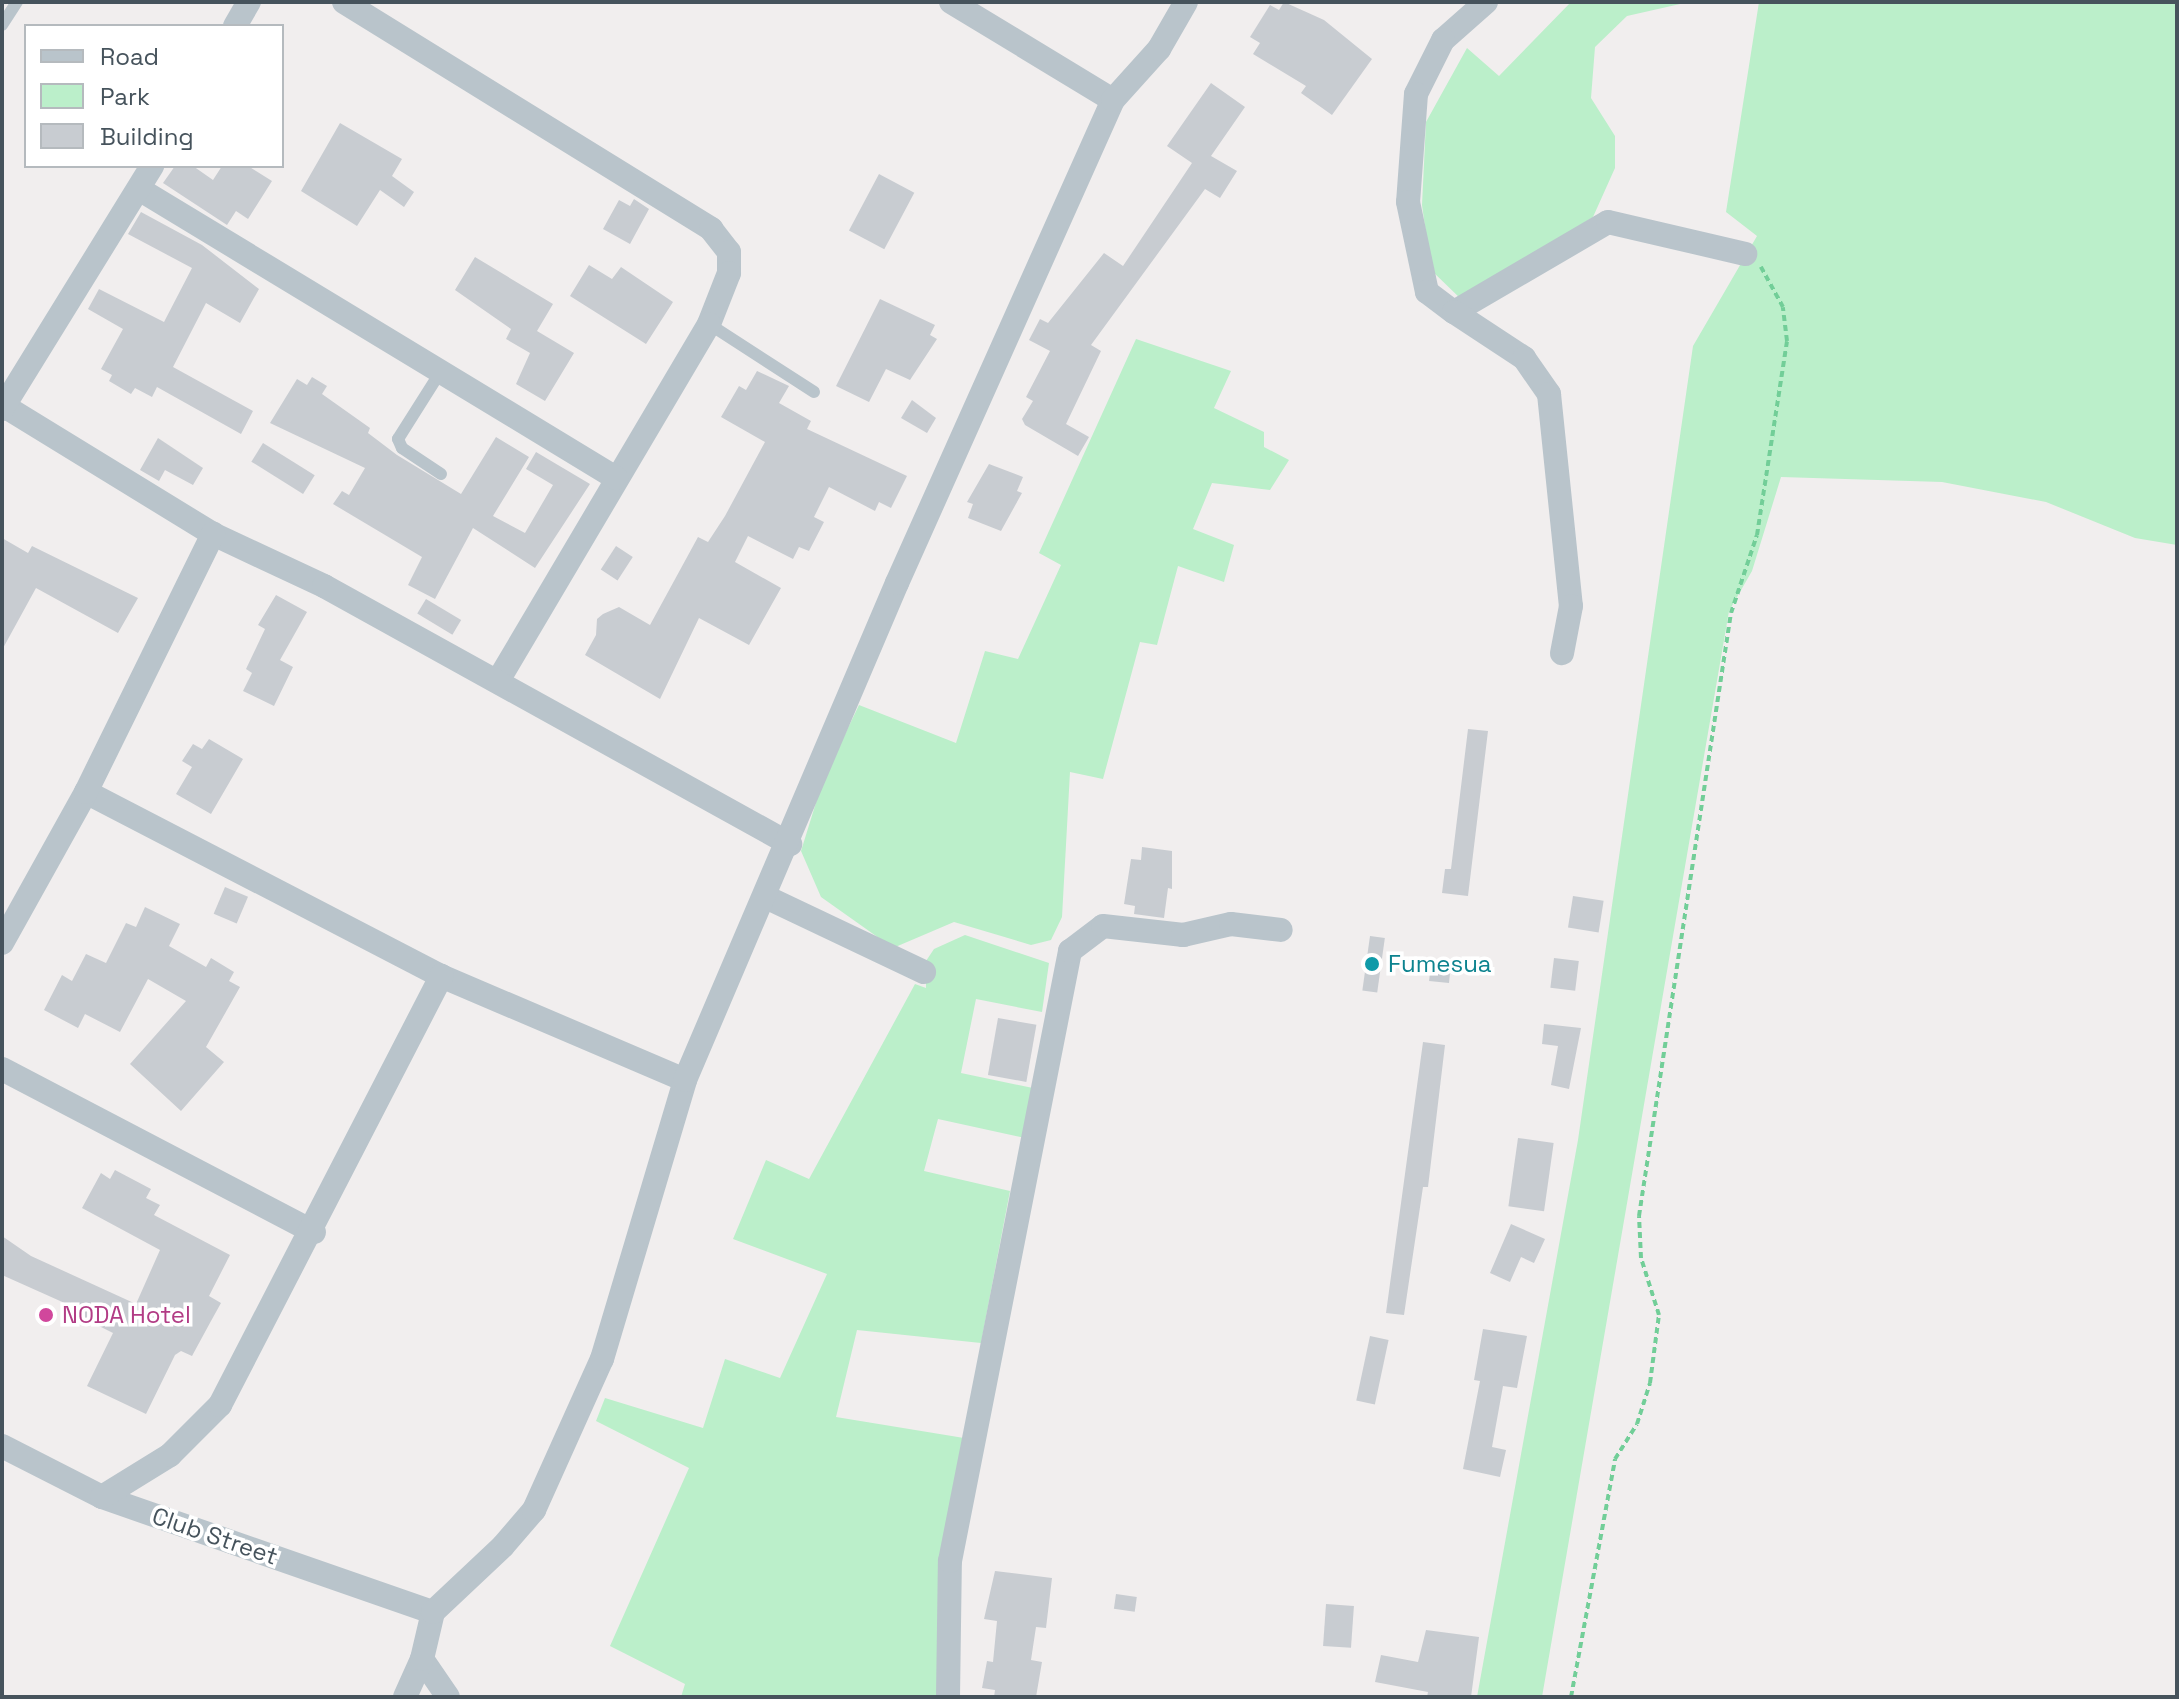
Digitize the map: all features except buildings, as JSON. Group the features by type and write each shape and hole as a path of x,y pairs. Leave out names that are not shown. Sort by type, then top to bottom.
{"street":[{"path":"236,24 249,2"},
{"path":"344,2 711,229 729,252 729,273 709,324 498,681"},
{"path":"951,2 1113,100"},
{"path":"405,1697 422,1659 433,1612 503,1546 534,1510 602,1359 685,1080 790,844 897,583 1113,100 1159,49 1186,2"},
{"path":"1486,2 1443,40 1416,94 1408,202 1427,292 1524,358 1549,394 1571,606 1562,653"},
{"path":"151,168 3,408 213,534 324,586 790,844"},
{"path":"139,189 616,478"},
{"path":"1454,312 1608,222 1745,254"},
{"path":"2,943 86,792 213,534"},
{"path":"86,792 441,976 685,1080"},
{"path":"766,897 924,972"},
{"path":"948,1697 950,1561 1070,951 1103,926 1183,935 1231,924 1281,930"},
{"path":"102,1497 170,1455 220,1405 314,1232 441,976"},
{"path":"2,1069 314,1232"},
{"name":"Club Street","path":"2,1446 102,1497 433,1612"},
{"path":"422,1659 448,1697"}],"lane":[{"path":"2,25 17,2"},
{"path":"709,324 814,392"},
{"path":"441,371 398,439 402,448 441,474"}],"path":[{"path":"1571,1697 1615,1459 1637,1424 1650,1383 1659,1315 1641,1258 1639,1216 1731,613 1757,535 1787,341 1783,307 1767,273 1745,254"}],"green space":[{"path":"1571,2 1689,2 1627,16 1595,47 1591,98 1615,136 1615,168 1593,217 1463,301 1431,270 1422,205 1426,122 1467,48 1499,76"},
{"path":"1759,2 2177,2 2177,545 2135,538 2046,502 1942,482 1781,477 1752,571 1729,611 1542,1697 1477,1697 1578,1140 1693,346 1757,236 1726,212"},
{"path":"1136,339 1231,371 1214,408 1264,432 1264,447 1289,460 1270,490 1212,483 1193,529 1234,545 1224,582 1178,566 1157,645 1140,642 1103,779 1070,772 1062,917 1051,940 1031,945 954,922 893,948 821,897 801,851 823,780 859,705 956,743 985,651 1018,659 1061,565 1039,553"},
{"path":"965,935 1049,963 1042,1012 976,999 961,1073 1033,1088 1025,1138 938,1119 924,1171 1010,1191 981,1343 857,1330 836,1417 964,1438 937,1697 681,1697 685,1684 610,1646 689,1468 596,1421 605,1398 703,1428 725,1359 780,1378 827,1274 733,1239 766,1160 809,1179 915,984 926,988 926,961 934,949"}],"place":[{"name":"Fumesua","path":"1372,964"},
{"name":"NODA Hotel","path":"46,1315"}]}
